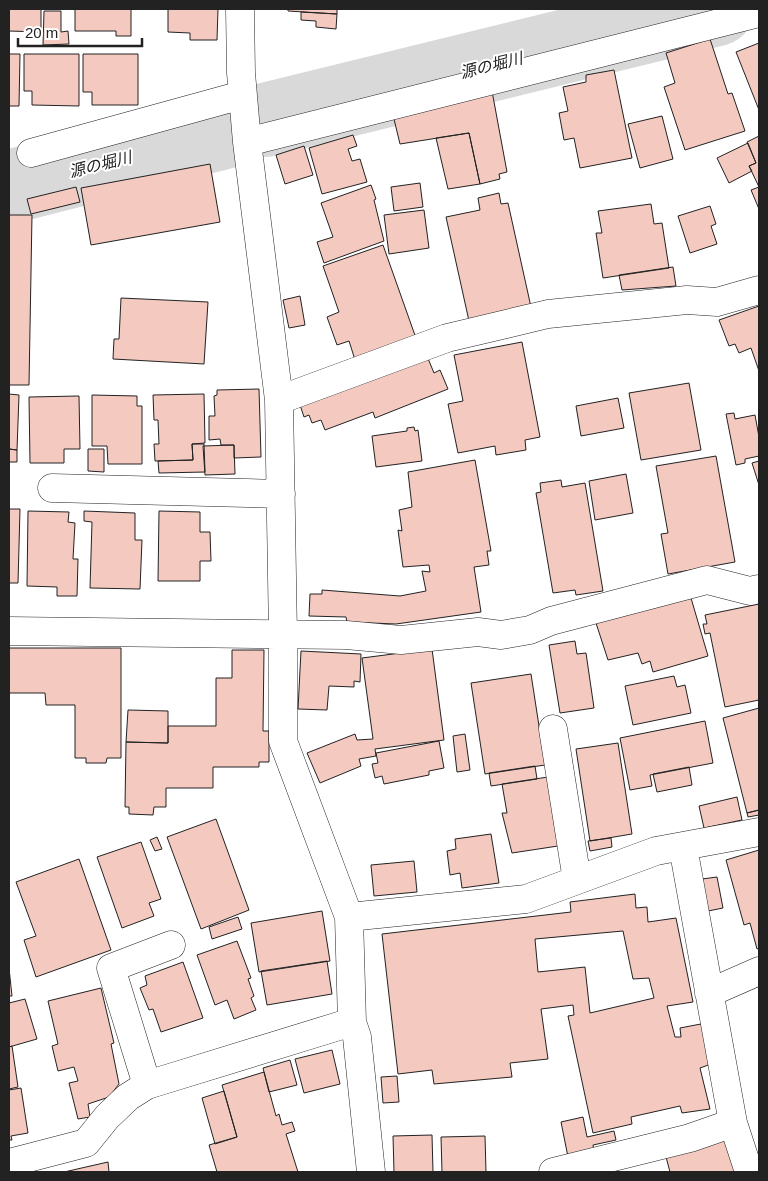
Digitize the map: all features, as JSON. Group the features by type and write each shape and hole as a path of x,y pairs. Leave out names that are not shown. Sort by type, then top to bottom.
{"street":[{"path":"240,9 242,95 279,400 283,741 349,917 352,1022 357,1038 371,1172"},
{"path":"247,142 759,13"},
{"path":"30,153 242,95"},
{"path":"279,400 447,338 548,314 687,300 717,302 759,290"},
{"path":"52,488 281,494"},
{"path":"9,631 346,636 401,640 478,632 501,635 530,630 551,621 707,580 750,592 759,589"},
{"path":"554,729 577,880"},
{"path":"349,917 526,899 656,851 759,832"},
{"path":"683,847 734,1123 749,1172"},
{"path":"147,1085 111,968 171,945"},
{"path":"709,993 759,971"},
{"path":"9,1163 86,1143 107,1117 128,1097 147,1085 352,1022"},
{"path":"553,1172 690,1138 734,1123"}],"building":[{"path":"9,9 41,9 41,32 9,31"},
{"path":"75,9 131,9 131,36 116,36 116,31 75,31"},
{"path":"168,9 218,9 217,40 190,40 190,33 168,32"},
{"path":"288,9 337,9 337,14 288,11"},
{"path":"44,11 61,11 61,32 68,31 69,44 43,45"},
{"path":"301,12 337,14 336,29 316,27 316,21 301,20"},
{"path":"710,39 728,94 732,93 745,131 685,150 664,87 675,83 666,53"},
{"path":"759,43 759,110 736,52"},
{"path":"9,54 20,54 19,106 9,106"},
{"path":"24,54 79,54 79,106 32,105 32,91 24,91"},
{"path":"83,54 138,54 138,105 92,105 92,92 83,92"},
{"path":"614,70 632,158 580,168 574,138 564,140 559,113 568,111 563,87 586,82 586,75"},
{"path":"492,91 507,172 499,174 500,179 480,184 469,133 400,144 393,115"},
{"path":"662,116 673,159 640,168 628,124"},
{"path":"469,133 480,184 448,189 436,138"},
{"path":"353,135 357,146 348,149 352,161 360,159 367,182 322,194 309,148"},
{"path":"759,136 759,187 749,166 756,163 747,142"},
{"path":"748,143 756,163 749,166 752,171 729,183 717,158"},
{"path":"304,146 313,175 285,184 276,155"},
{"path":"210,164 220,222 91,245 81,188"},
{"path":"420,183 423,207 394,211 391,187"},
{"path":"371,185 376,199 374,200 384,241 324,263 317,242 333,237 321,203"},
{"path":"76,187 80,202 31,214 27,199"},
{"path":"759,187 759,209 751,190"},
{"path":"499,193 501,204 508,203 531,307 469,321 446,217 480,210 478,198"},
{"path":"651,204 654,224 662,223 669,268 603,278 596,233 602,233 598,211"},
{"path":"710,206 716,224 711,226 717,244 690,253 678,216"},
{"path":"424,210 429,248 389,254 384,215"},
{"path":"9,215 32,215 29,385 9,385"},
{"path":"383,245 417,341 356,363 349,341 337,345 327,317 339,312 323,266"},
{"path":"673,267 676,286 622,290 619,275"},
{"path":"300,296 305,325 289,328 283,300"},
{"path":"121,298 208,302 204,364 113,359 114,339 119,339"},
{"path":"759,306 759,371 751,348 739,353 735,344 729,346 719,320"},
{"path":"522,342 540,437 525,440 526,450 496,455 495,446 458,453 448,404 463,401 454,355"},
{"path":"427,356 434,373 440,370 448,389 375,418 373,412 325,430 321,420 312,423 309,415 304,417 300,405"},
{"path":"689,383 701,450 641,460 629,393"},
{"path":"259,389 261,457 234,458 234,445 221,445 220,439 209,440 209,416 215,416 214,396 217,395 217,390"},
{"path":"9,394 19,395 17,450 9,449"},
{"path":"204,394 205,443 192,444 193,460 155,461 154,444 159,444 158,420 154,420 153,395"},
{"path":"92,395 137,396 137,406 142,406 142,464 108,464 107,446 92,446"},
{"path":"79,396 80,449 64,449 64,463 30,463 29,397"},
{"path":"618,398 624,428 581,436 576,406"},
{"path":"734,413 735,419 755,415 759,437 759,456 745,459 745,463 736,465 726,414"},
{"path":"414,427 415,431 418,430 422,461 376,467 372,436 407,431 407,428"},
{"path":"192,444 204,444 205,472 159,473 158,461 193,460"},
{"path":"234,445 235,474 205,475 203,446"},
{"path":"9,449 17,450 17,462 9,462"},
{"path":"88,449 104,449 104,472 88,471"},
{"path":"716,456 735,562 668,574 661,534 668,533 656,466"},
{"path":"475,460 491,551 487,551 489,565 474,567 481,612 396,624 347,622 346,617 309,616 310,594 322,594 322,590 400,596 426,591 422,571 430,572 429,565 403,567 398,530 402,531 399,510 412,507 408,472"},
{"path":"759,461 759,485 752,463"},
{"path":"626,474 633,513 595,520 589,481"},
{"path":"561,480 562,487 585,483 603,591 576,595 575,590 553,593 536,493 541,492 540,483"},
{"path":"9,509 20,509 18,583 9,583"},
{"path":"28,511 69,512 68,522 75,523 73,559 78,559 77,596 57,596 57,587 27,586"},
{"path":"84,511 135,513 135,540 142,540 140,589 90,588 92,522 84,521"},
{"path":"159,511 200,512 200,532 210,532 211,561 200,561 200,581 158,581"},
{"path":"691,598 708,656 653,672 650,661 642,664 638,653 608,660 596,623"},
{"path":"759,604 759,700 725,707 710,633 705,634 703,624 707,624 705,615"},
{"path":"575,641 577,654 586,653 594,708 560,713 549,645"},
{"path":"9,648 121,648 121,758 107,758 106,763 86,763 86,758 75,758 75,705 46,705 45,693 9,693"},
{"path":"432,649 444,740 375,749 376,756 359,759 361,766 320,783 307,753 355,734 357,740 373,739 362,658"},
{"path":"232,650 264,650 263,731 269,731 269,762 259,762 259,767 213,767 213,788 166,788 166,807 154,807 153,815 129,814 129,807 125,807 126,742 168,743 168,726 216,726 216,678 232,678"},
{"path":"301,651 361,654 360,682 354,681 354,687 329,686 327,710 298,709"},
{"path":"531,674 545,765 485,774 471,683"},
{"path":"674,676 677,687 685,685 691,713 633,725 625,686"},
{"path":"759,708 759,810 747,813 723,718"},
{"path":"128,710 168,711 168,743 126,742"},
{"path":"705,721 713,763 650,775 652,786 630,790 620,738"},
{"path":"465,734 470,770 457,772 453,736"},
{"path":"439,741 444,768 429,771 429,775 384,784 382,776 375,778 372,764 378,763 376,753"},
{"path":"618,743 632,834 590,841 576,749"},
{"path":"535,766 537,779 491,786 489,773"},
{"path":"689,767 692,785 657,792 653,774"},
{"path":"548,777 558,846 512,853 502,813 507,813 502,784"},
{"path":"737,797 742,820 704,828 699,806"},
{"path":"759,810 759,815 748,817 747,813"},
{"path":"216,819 249,910 201,929 167,837"},
{"path":"491,834 499,883 462,888 460,873 450,875 447,851 456,849 455,839"},
{"path":"157,837 162,849 155,851 150,840"},
{"path":"611,838 612,847 590,851 588,841"},
{"path":"141,842 161,899 149,903 154,916 122,928 97,857"},
{"path":"759,850 759,948 757,949 750,923 744,925 726,860"},
{"path":"79,859 111,950 36,977 24,940 36,936 16,882"},
{"path":"414,861 417,892 374,896 371,865"},
{"path":"717,877 723,908 708,911 702,879"},
{"path":"635,894 636,908 647,907 648,922 676,918 693,1002 667,1006 675,1037 681,1037 680,1028 706,1023 714,1063 700,1068 710,1109 682,1113 680,1106 631,1117 632,1124 593,1133 568,1016 574,1015 573,1005 541,1009 548,1059 510,1063 512,1077 434,1084 432,1070 398,1074 382,934 571,912 570,902","holes":["623,931 633,979 649,978 654,998 590,1013 585,967 538,972 535,939"]},
{"path":"322,911 330,961 259,972 251,923"},
{"path":"238,917 242,929 212,939 209,927"},
{"path":"237,941 251,978 248,979 254,996 251,998 256,1010 234,1019 227,1000 215,1005 197,955"},
{"path":"327,961 332,994 267,1005 261,971"},
{"path":"183,962 203,1018 161,1032 153,1009 149,1010 140,988 147,985 145,976"},
{"path":"9,968 12,996 9,996"},
{"path":"101,988 114,1043 111,1044 119,1084 109,1097 88,1104 90,1117 78,1119 69,1083 78,1081 74,1067 58,1071 52,1046 58,1044 48,1001"},
{"path":"25,999 37,1039 9,1047 9,1003"},
{"path":"12,1046 18,1087 9,1089 9,1047"},
{"path":"332,1050 340,1084 304,1093 295,1059"},
{"path":"290,1060 297,1085 269,1092 263,1068"},
{"path":"264,1072 276,1116 279,1114 282,1125 292,1122 295,1131 286,1134 298,1172 217,1172 209,1145 237,1137 222,1085"},
{"path":"397,1076 399,1102 383,1103 381,1077"},
{"path":"21,1088 28,1133 11,1136 12,1140 9,1140 9,1090"},
{"path":"224,1091 237,1137 215,1144 202,1098"},
{"path":"583,1117 587,1137 614,1131 616,1140 593,1145 594,1151 568,1157 561,1122"},
{"path":"432,1135 433,1172 394,1172 393,1136"},
{"path":"485,1136 486,1172 442,1172 441,1137"},
{"path":"725,1139 735,1172 670,1172 666,1157"},
{"path":"108,1162 109,1172 64,1172"}],"waterway":[{"name":"源の堀川","path":"265,120 717,9"},
{"name":"源の堀川","path":"9,187 221,133"}]}
